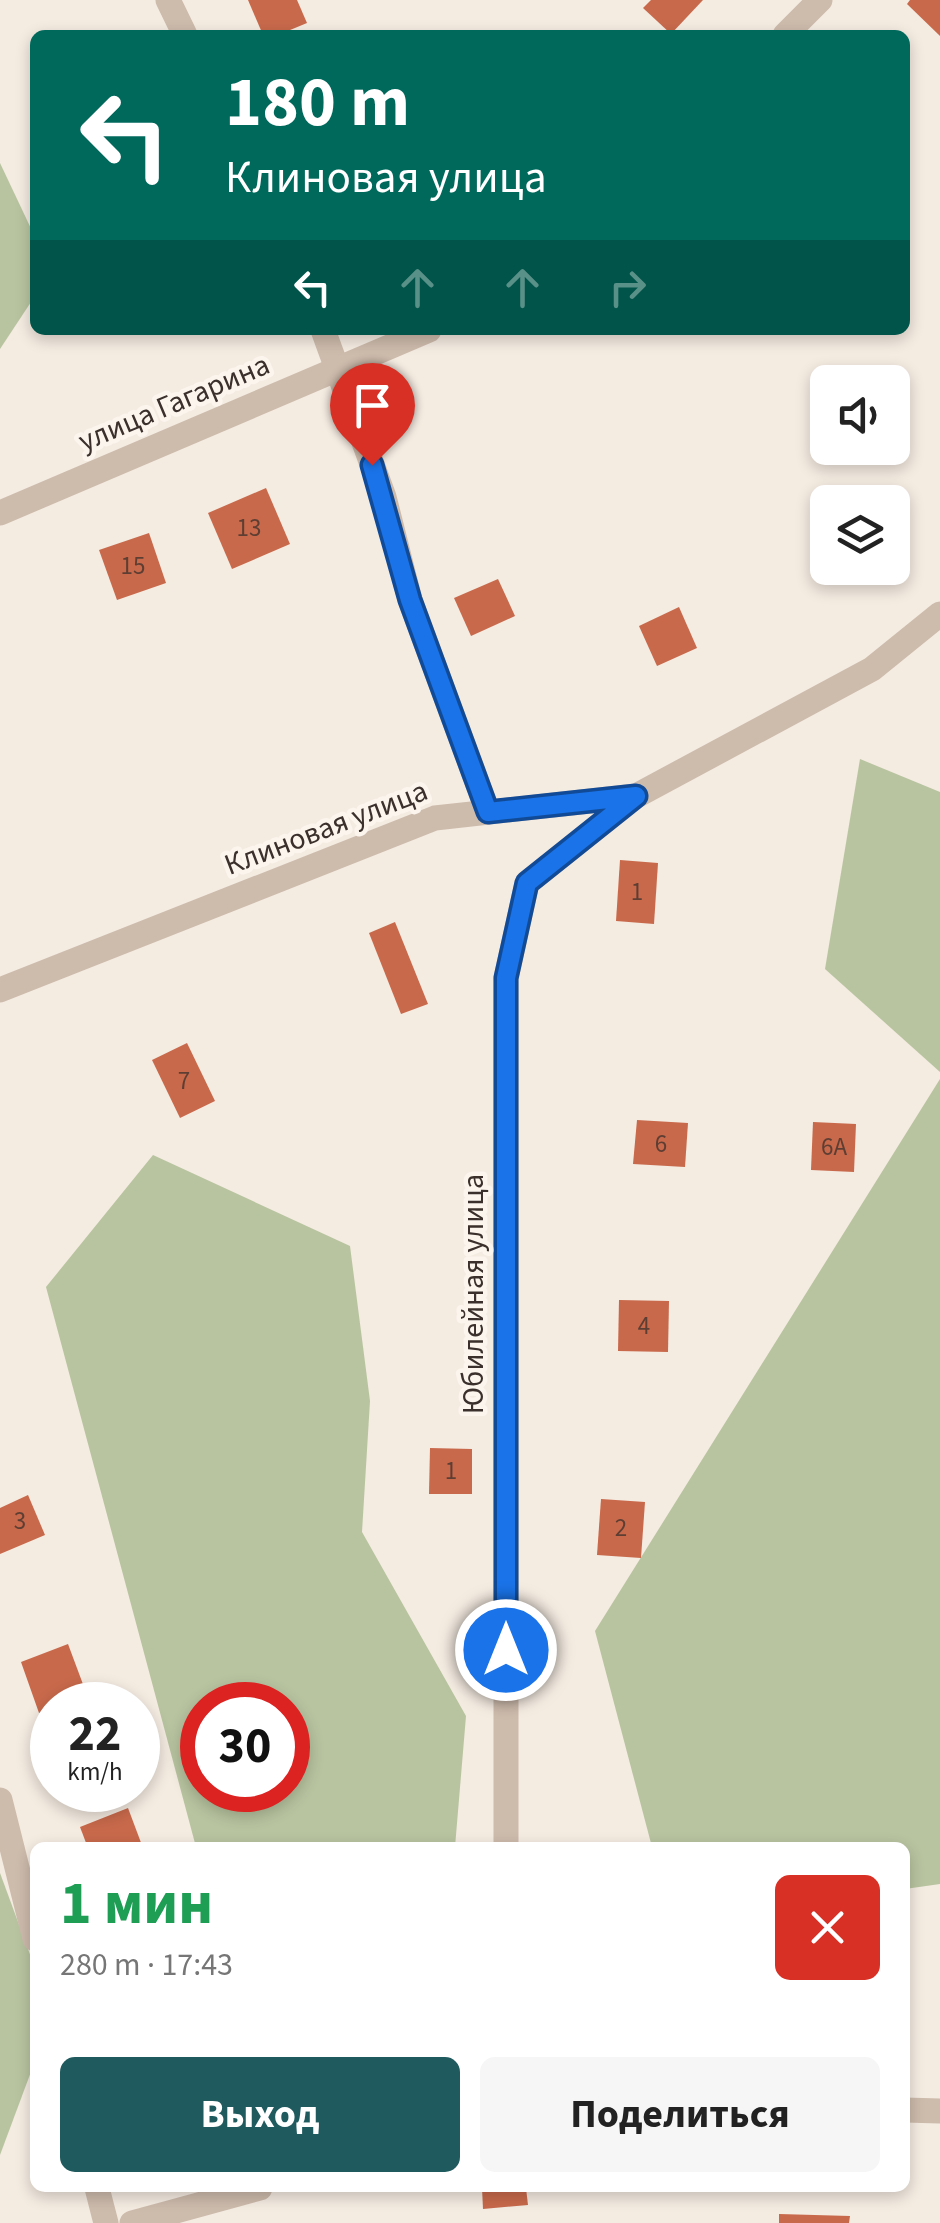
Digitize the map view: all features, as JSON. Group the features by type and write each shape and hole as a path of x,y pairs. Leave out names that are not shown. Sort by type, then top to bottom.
{"street":[{"path":"168,0 183,30"},
{"path":"791,30 820,0"},
{"path":"325,335 384,497 410,600 488,812"},
{"name":"улица Гагарина","path":"0,513 417,335"},
{"name":"Клиновая улица","path":"0,990 435,818 636,796 872,668 940,614"},
{"name":"Юбилейная улица","path":"506,1842 506,978 527,883 636,796"},
{"path":"0,1800 30,1920"},
{"path":"910,2110 940,2111"},
{"path":"98,2192 106,2223"},
{"path":"132,2223 245,2192"}],"green space":[{"path":"0,163 30,226 30,304 0,349"},
{"path":"860,759 940,792 940,1072 825,969"},
{"path":"940,1079 940,1884 910,1888 910,1842 651,1842 595,1631"},
{"path":"153,1155 350,1246 370,1401 362,1532 466,1716 455,1842 195,1842 187,1812 310,1812 310,1682 180,1682 180,1787 160,1713 160,1682 152,1682 46,1287"},
{"path":"0,1873 30,1954 30,2074 0,2155"}],"building":[{"path":"248,0 297,0 307,23 290,30 261,30"},
{"path":"651,0 703,0 675,30 667,30 643,8"},
{"path":"910,0 940,0 940,36 907,4"},
{"path":"266,488 290,544 232,569 208,513"},
{"path":"149,533 166,583 117,600 99,550"},
{"path":"498,579 515,616 471,636 454,598"},
{"path":"679,607 697,648 657,666 639,626"},
{"path":"620,860 658,863 654,924 616,921"},
{"path":"395,922 428,1004 401,1014 369,933"},
{"path":"187,1043 215,1101 180,1118 152,1060"},
{"path":"637,1120 688,1123 685,1167 633,1164"},
{"path":"813,1122 856,1124 854,1172 811,1170"},
{"path":"619,1300 669,1301 668,1352 618,1351"},
{"path":"430,1448 472,1449 472,1494 429,1494"},
{"path":"28,1495 45,1535 0,1554 0,1508"},
{"path":"601,1499 645,1502 641,1558 597,1555"},
{"path":"68,1644 82,1682 30,1682 30,1688 21,1662"},
{"path":"118,1812 130,1812 141,1842 86,1842 80,1827"},
{"path":"482,2192 526,2192 528,2205 483,2209"},
{"path":"779,2214 850,2216 849,2223 779,2223"}],"route":[{"path":"372,465 410,600 488,812 636,796 527,883 506,978 506,1650"}]}
